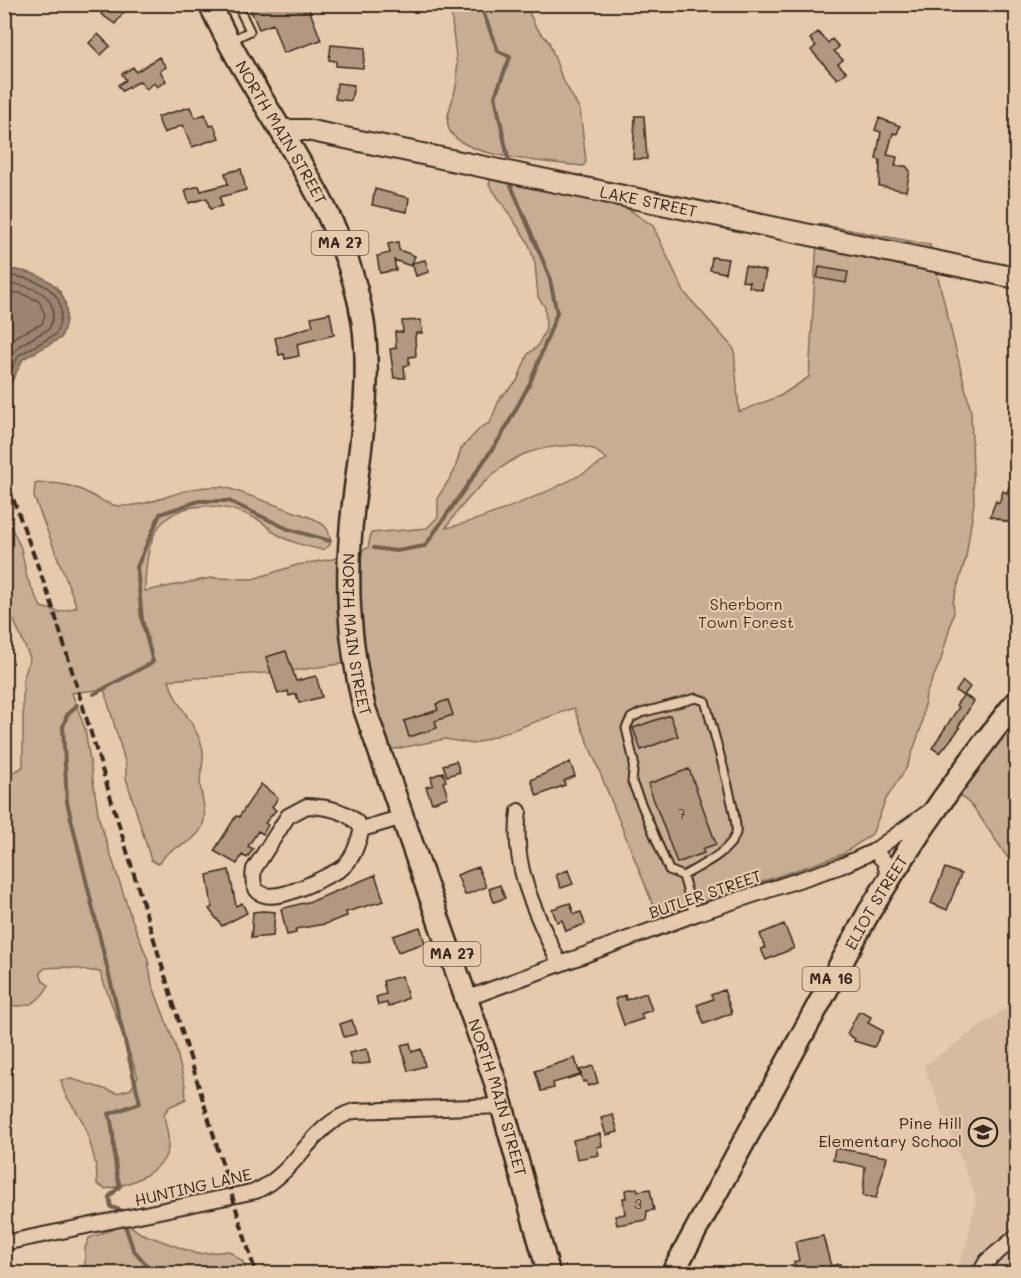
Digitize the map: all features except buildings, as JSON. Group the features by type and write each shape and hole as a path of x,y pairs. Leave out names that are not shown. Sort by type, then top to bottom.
{"main road":[{"name":"NORTH MAIN STREET","path":"214,6 228,42 307,174 337,236 360,306 366,353 349,565 350,636 364,707 468,998 503,1106 549,1274"},
{"name":"ELIOT STREET","path":"672,1274 823,993 889,878 980,747 1017,702"}],"street":[{"name":"LAKE STREET","path":"281,130 307,130 1017,278"},
{"name":"BUTLER STREET","path":"468,998 694,915 841,866 874,850 942,802"},
{"path":"307,806 341,812 356,819 362,829 356,849 349,862 341,869 277,898 264,896 256,890 252,879 254,869 288,816 299,808 307,806"},
{"path":"519,811 515,838 520,865 532,905 559,963"},
{"path":"362,829 403,817"},
{"path":"874,850 884,861 889,878"},
{"name":"HUNTING LANE","path":"4,1242 256,1191 269,1185 292,1166 324,1125 339,1116 354,1111 503,1106"},
{"path":"979,1274 987,1261 1017,1237"}],"lane":[{"path":"228,42 250,31 237,4"},
{"path":"696,698 705,701 708,711 734,815 736,833 726,848 683,876 669,870 632,783 634,762 626,728 631,718 641,713 696,698"},
{"path":"683,876 694,915"}],"shaded area":[{"name":"Pine Hill Elementary School","path":"1016,1001 1016,1273 966,1273 958,1268 968,1237 976,1198 924,1066"}],"green space":[{"path":"452,5 526,5 535,26 549,42 562,78 580,110 586,162 583,166 508,157 468,146 455,137 448,126 457,78"},
{"name":"Sherborn Town Forest","path":"491,177 621,204 653,226 684,292 734,349 739,412 780,396 809,377 818,224 930,245 971,411 974,503 966,557 953,602 954,612 941,660 926,694 921,728 907,767 886,799 872,834 841,855 658,917 574,708 473,744 445,739 386,751 346,663 292,671 169,680 202,746 200,783 204,817 201,829 195,837 169,852 158,864 151,860 126,778 126,765 104,689 72,693 85,729 99,819 130,914 148,960 152,984 175,1045 185,1085 186,1099 169,1107 164,1114 168,1143 166,1156 160,1164 134,1181 105,1189 97,1184 95,1161 88,1137 80,1117 64,1092 61,1080 72,1079 117,1093 131,1089 138,1077 100,972 64,967 45,968 40,973 43,981 49,985 41,997 31,1004 5,1005 5,777 23,767 23,680 30,658 5,600 4,512 21,548 27,578 41,607 60,612 77,607 34,497 35,484 39,483 69,486 110,504 121,506 149,502 199,488 228,488 312,518 324,525 330,535 330,545 323,550 287,539 257,519 234,510 209,506 185,509 164,521 154,535 147,564 145,591 211,578 253,579 297,565 338,558 368,548 371,533 427,528 438,517 438,497 454,472 461,449 481,427 490,423 500,398 517,381 528,354 537,347 546,329 545,307 538,297 535,263 528,242 489,184","holes":["577,445 593,449 607,459 572,479 529,499 485,517 446,528 461,507 482,485 516,458 552,447"]},
{"path":"1016,718 1016,870 974,808 960,795"},
{"path":"128,1224 140,1233 197,1254 229,1251 242,1261 248,1273 85,1274 85,1248 89,1238"}],"water":[{"path":"6,269 35,275 56,287 63,297 66,322 61,338 23,359 5,395"}],"waterway":[{"path":"491,4 483,12 498,51 510,57 495,96 508,158"},
{"path":"374,548 396,551 425,546 502,435 530,383 557,313 549,275 510,183"},
{"path":"94,694 153,662 142,620 137,567 160,514 199,501 229,501 288,529 330,541"},
{"path":"77,705 67,715 63,727 67,802 140,1103 109,1114 120,1186 109,1197 111,1207 123,1211"},
{"path":"125,1225 133,1249 154,1274"}],"railway":[{"path":"4,474 51,602 256,1274"}],"place":[{"name":"Pine Hill Elementary School","path":"983,1132"}]}
